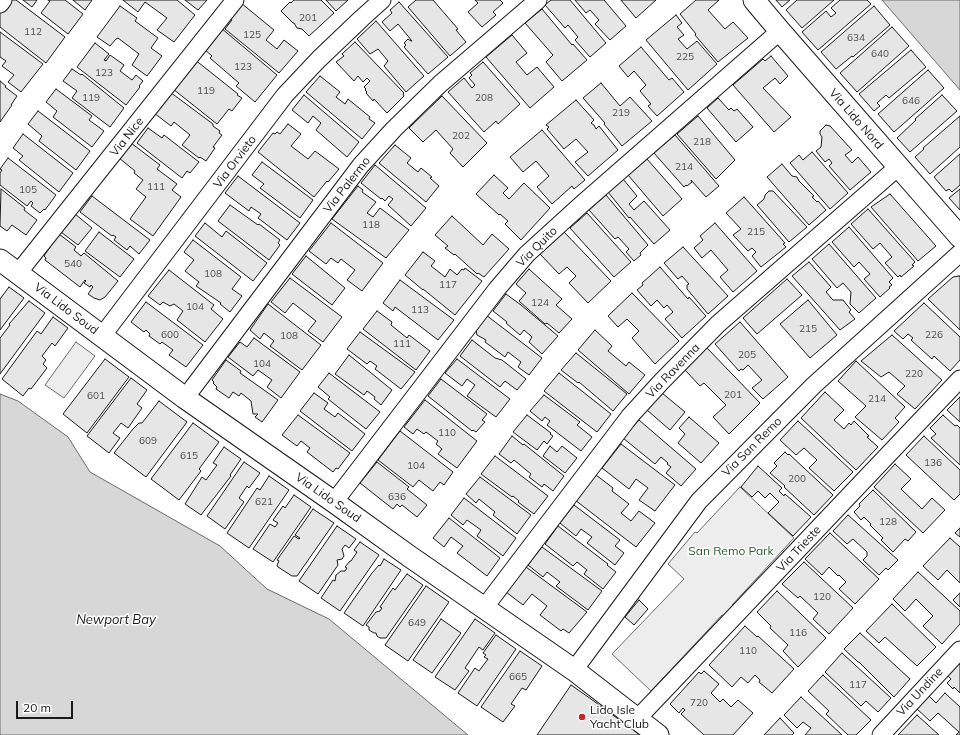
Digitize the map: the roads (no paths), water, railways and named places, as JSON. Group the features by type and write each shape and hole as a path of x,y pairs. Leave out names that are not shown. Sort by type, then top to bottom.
{"street":[{"path":"0,4 3,0"},
{"name":"Via Nice","path":"18,273 235,0"},
{"name":"Via Orvieto","path":"102,336 285,96 319,59 382,0"},
{"name":"Via Palermo","path":"185,398 366,160 394,129 440,84 538,0"},
{"name":"Via Lido Nord","path":"754,0 960,237"},
{"name":"Via Quito","path":"334,502 497,289 527,254 780,31"},
{"name":"Via Ravenna","path":"484,608 630,416 662,381 718,324 898,167"},
{"name":"Via San Remo","path":"574,670 699,501 814,385 960,253"},
{"name":"Via Lido Soud","path":"0,260 185,398 574,670 658,735"},
{"name":"Via Trieste","path":"637,719 960,379"},
{"name":"Via Undine","path":"881,735 960,650"}],"water":[{"path":"882,0 960,0 960,90"},
{"name":"Newport Bay","path":"0,394 18,401 68,437 90,472 220,546 267,589 329,619 468,735 0,735"}],"place":[{"name":"Lido Isle Yacht Club","path":"582,717"}],"park label":[{"name":"San Remo Park","path":"731,551"}]}
